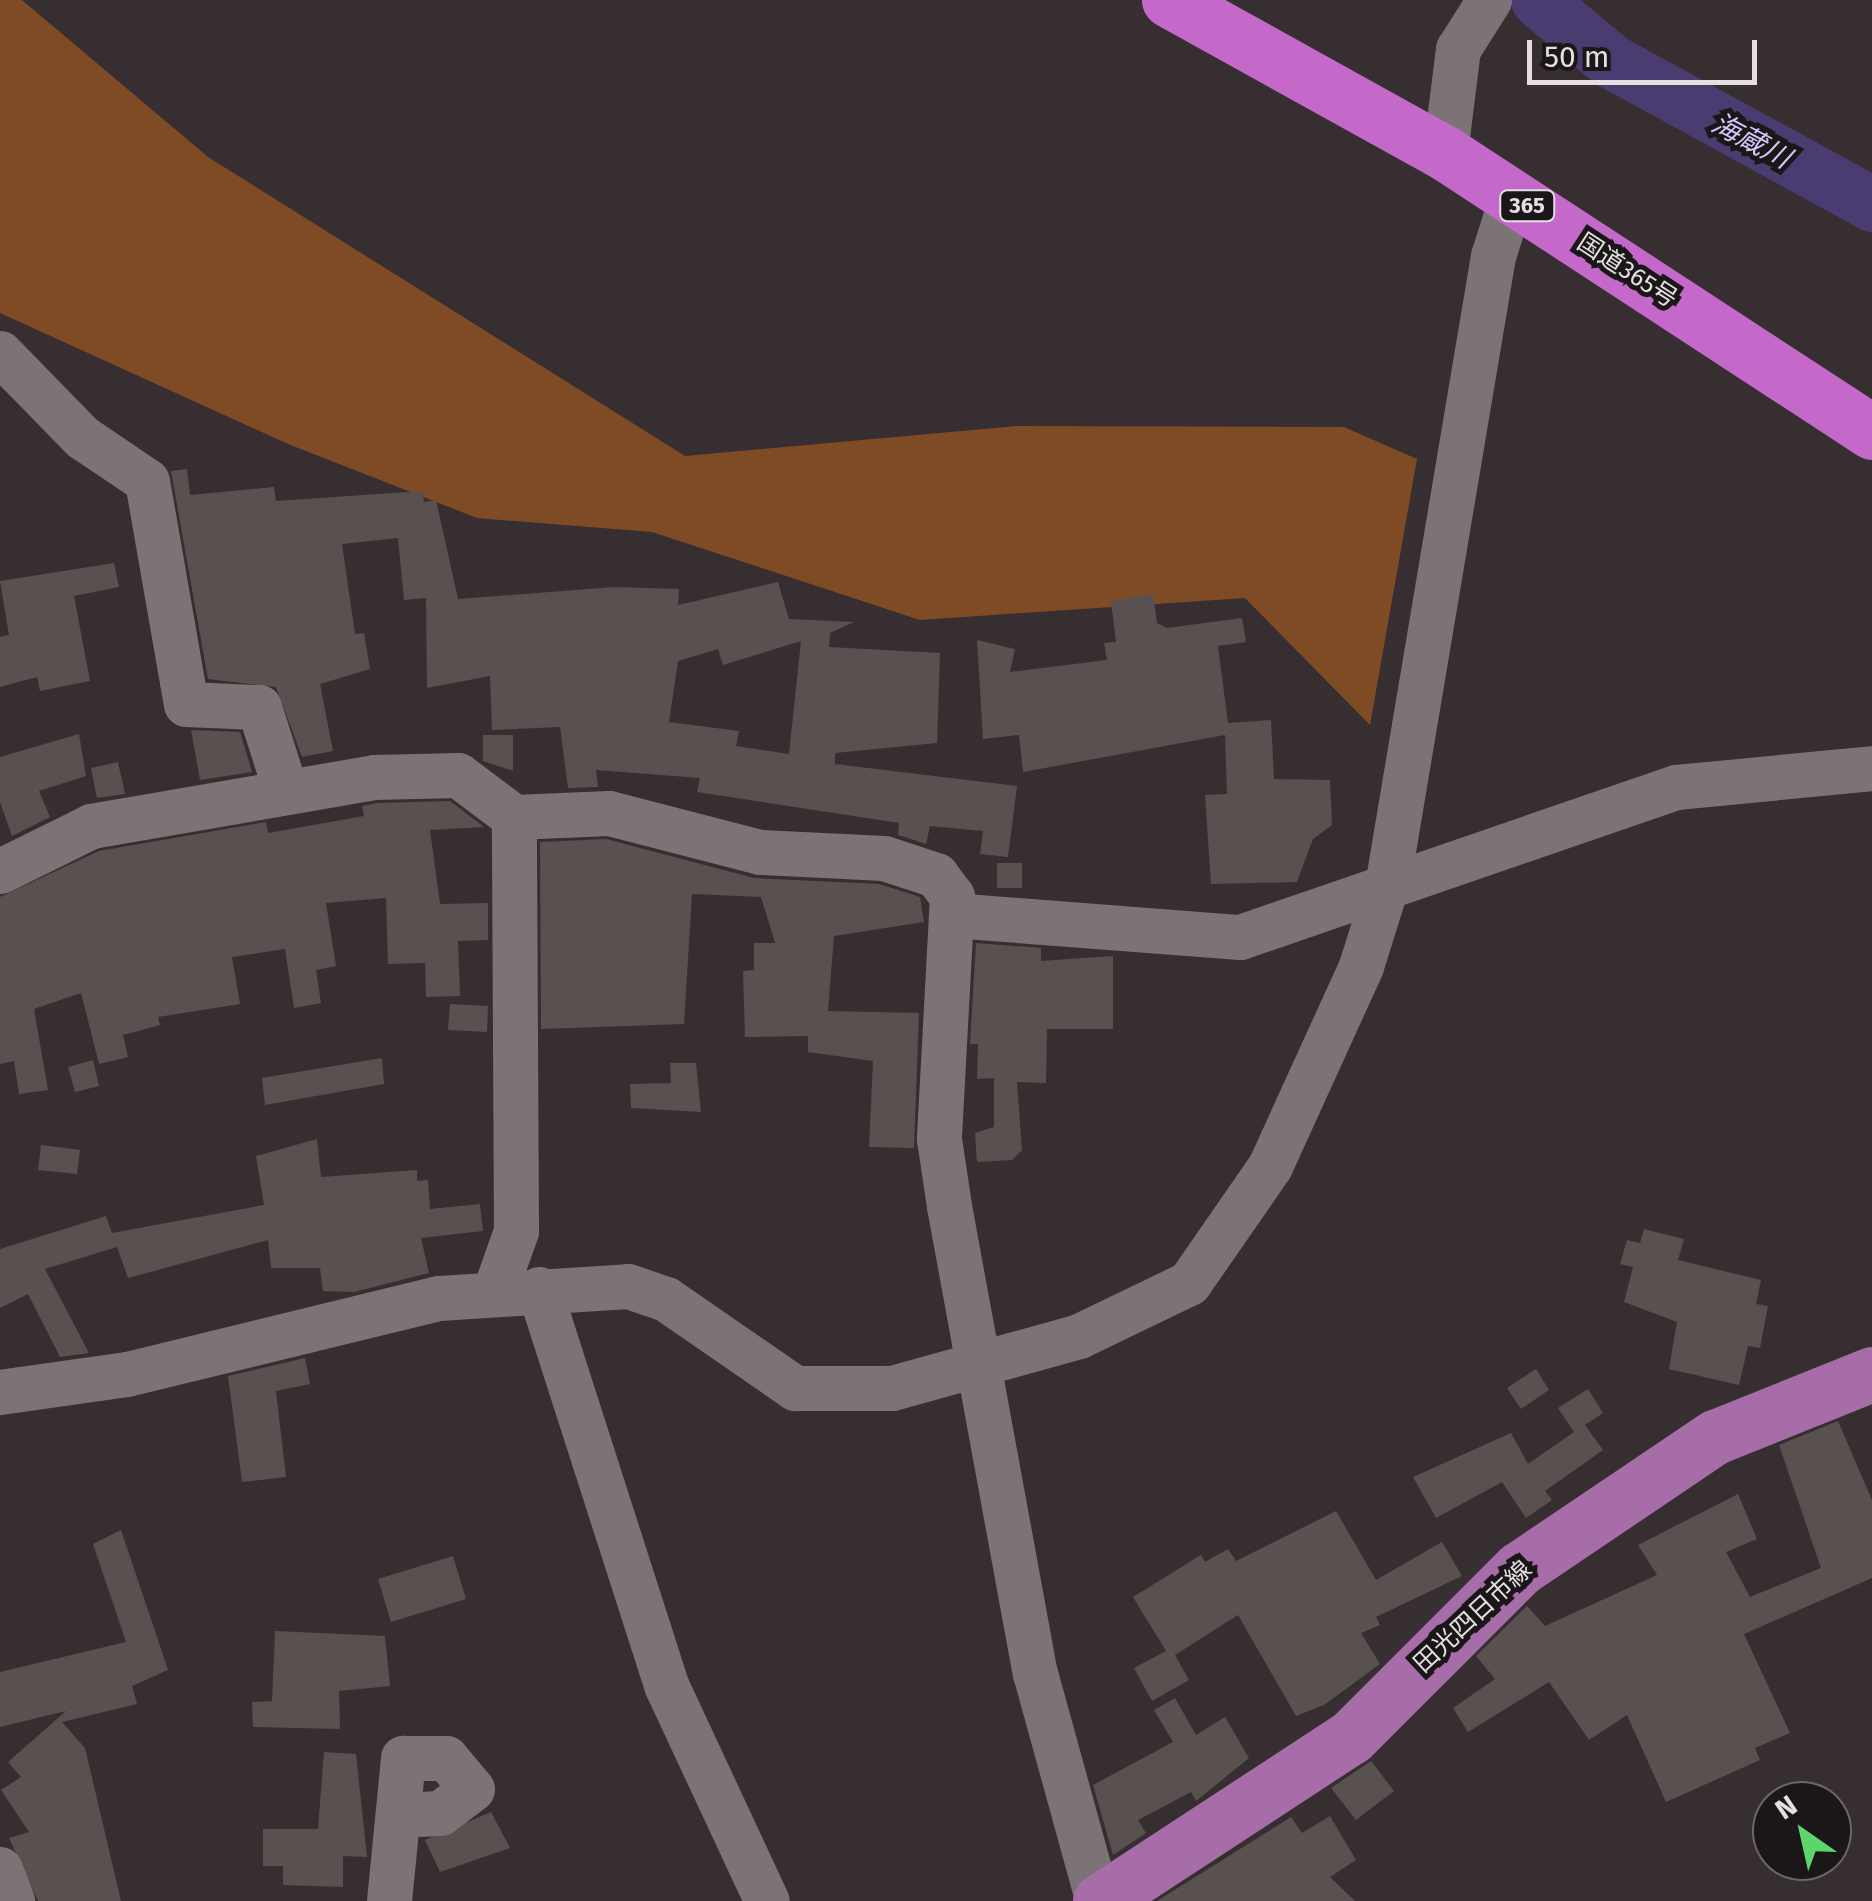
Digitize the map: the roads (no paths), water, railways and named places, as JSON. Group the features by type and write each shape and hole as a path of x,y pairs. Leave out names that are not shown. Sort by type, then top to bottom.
{"highway":[{"name":"国道365号","path":"1169,0 1447,142 1512,196 1872,432"}],"main road":[{"name":"田光四日市線","path":"1099,1901 1350,1737 1519,1569 1716,1437 1872,1374"}],"street":[{"path":"1447,142 1458,49 1489,0"},
{"path":"0,1392 128,1374 495,1290 647,1291 778,1381 814,1393 892,1388 981,1365 1158,1305 1214,1257 1270,1166 1361,966 1388,880 1493,256 1512,196"},
{"path":"0,353 82,437 147,481 186,704 259,707 286,792"},
{"path":"952,915 1219,939 1676,787 1872,768"},
{"path":"0,871 91,826 286,792 458,775 514,817 609,813 780,856 884,858 936,875 952,896 939,1139 1035,1673 1099,1901"},
{"path":"495,1290 516,1231 514,817"},
{"path":"540,1288 668,1687 766,1901"},
{"path":"389,1901 398,1815"},
{"path":"0,1869 12,1901"}],"waterway":[{"name":"海蔵川","path":"1538,0 1611,61 1872,204"}]}
